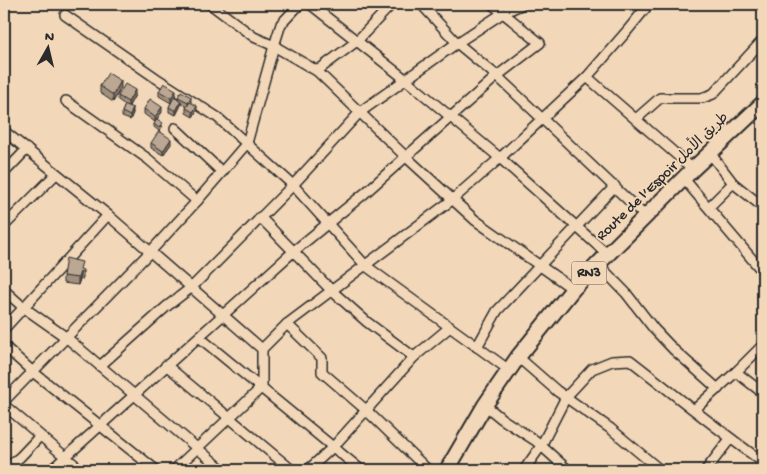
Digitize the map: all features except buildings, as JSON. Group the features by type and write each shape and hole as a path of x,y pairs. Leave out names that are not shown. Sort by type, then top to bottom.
{"highway":[{"name":"Route de l’Espoir طريق الأمل","path":"447,470 485,405 518,357 573,289 688,174 763,103"}],"street":[{"path":"210,4 254,37 274,46 317,71 475,220 573,289"},
{"path":"4,401 151,250 198,200 247,143 281,24 300,4"},
{"path":"310,4 450,116 576,226 654,329 674,350 718,389"},
{"path":"317,71 357,41 392,4"},
{"path":"421,4 457,44 497,76 646,217"},
{"path":"51,470 294,251 497,76 540,43 492,4"},
{"path":"100,366 166,307 192,287 293,185 360,112 405,79 503,13 523,4"},
{"path":"174,470 262,388 262,349 287,324 452,200 500,158 587,76 649,4"},
{"path":"65,15 156,78 217,116 293,185 366,266 509,370"},
{"path":"636,119 660,98 702,98 713,94 763,40"},
{"path":"587,76 636,119 688,174 709,207 763,272"},
{"path":"66,100 148,159 198,200"},
{"path":"176,128 222,172"},
{"path":"4,131 151,250 262,349"},
{"path":"4,173 27,148"},
{"path":"710,153 733,184 763,207"},
{"path":"4,226 56,174"},
{"path":"709,207 733,184"},
{"path":"477,347 497,311 615,186"},
{"path":"4,329 108,214"},
{"path":"260,217 332,291 367,322 414,357"},
{"path":"4,290 23,307 67,338 223,470"},
{"path":"287,324 322,358 322,372 366,410 428,470"},
{"path":"308,470 334,446 414,357 450,327"},
{"path":"199,336 361,470"},
{"path":"695,409 736,372 763,344"},
{"path":"4,346 33,372 156,470"},
{"path":"518,357 566,397 611,429 660,470"},
{"path":"524,470 541,446 566,397 592,368 612,361 630,360 695,409 730,439 763,462"},
{"path":"166,365 292,470"},
{"path":"736,372 763,393"},
{"path":"4,405 81,470"},
{"path":"485,405 541,446 568,470"},
{"path":"4,470 20,457 40,436"},
{"path":"706,470 730,439"}]}
